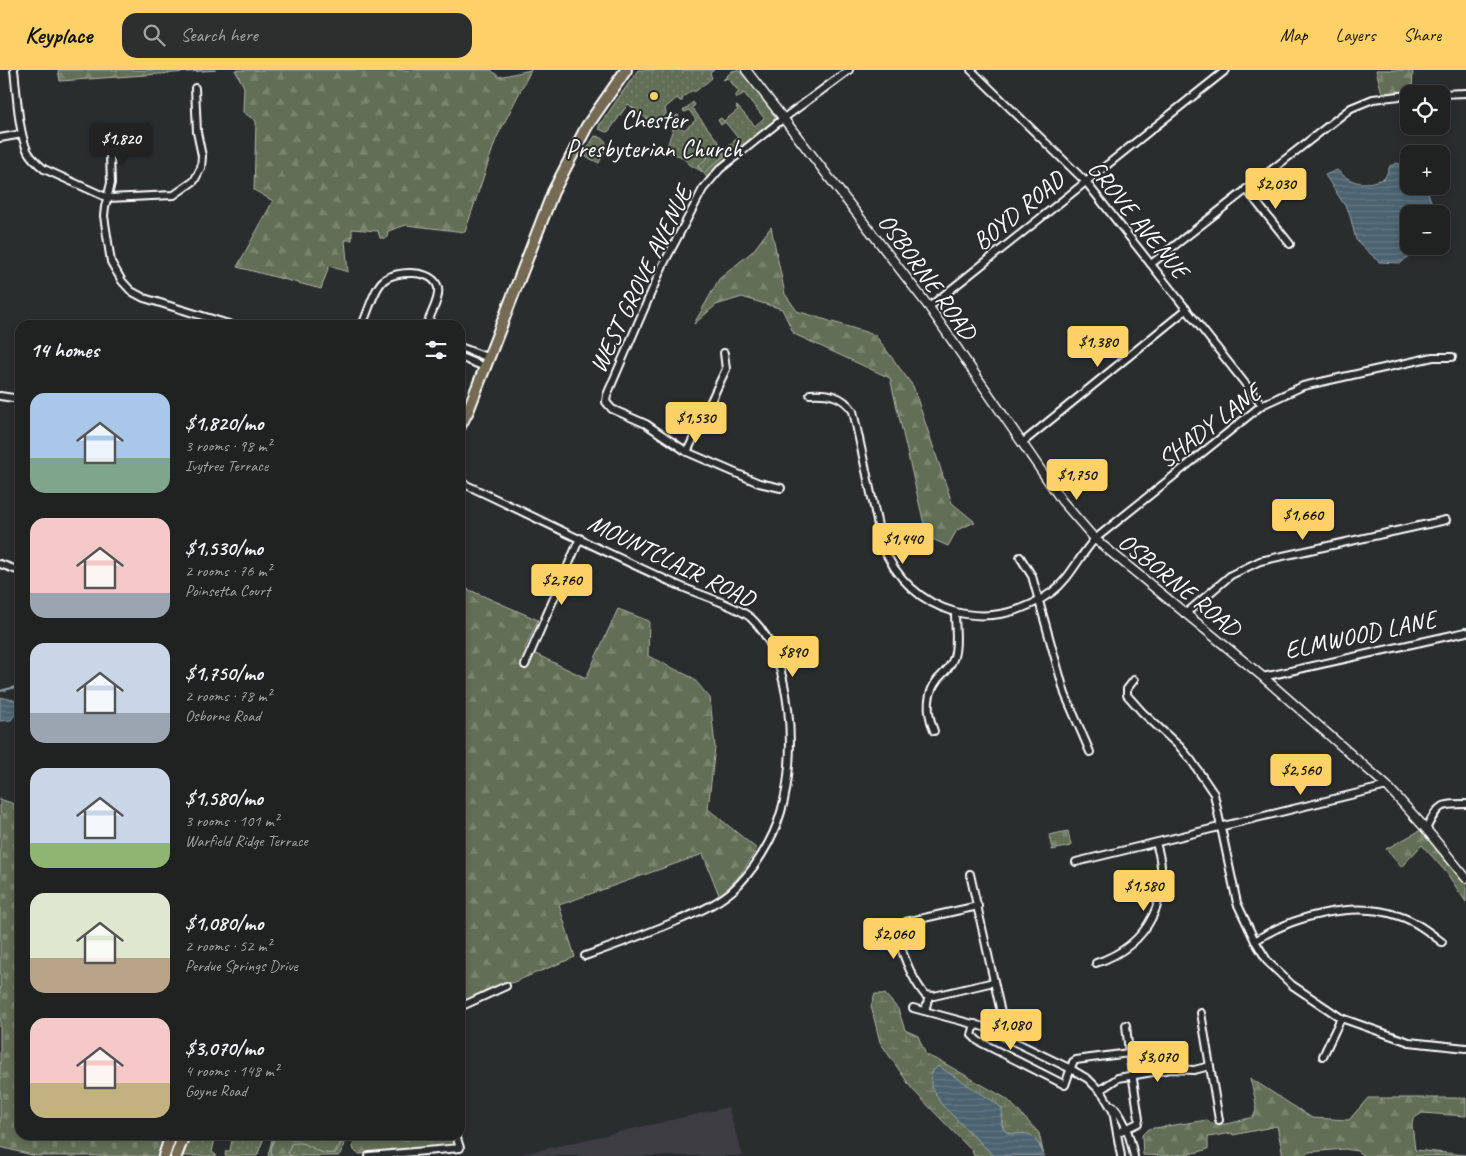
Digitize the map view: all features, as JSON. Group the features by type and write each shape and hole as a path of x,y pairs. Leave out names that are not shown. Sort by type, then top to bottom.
{"main road":[{"path":"465,417 553,192 587,126 626,70"},
{"path":"164,1156 169,1140"},
{"path":"176,1156 182,1140"}],"street":[{"path":"14,70 22,134 29,152 36,162 44,169 108,198 174,195 194,181 201,168 202,156 197,132 195,88"},
{"name":"OSBORNE ROAD","path":"746,70 929,307 1062,501 1094,539 1263,677 1387,786 1426,829 1466,878"},
{"path":"784,118 849,70"},
{"name":"GROVE AVENUE","path":"971,70 1086,182 1262,405"},
{"name":"BOYD ROAD","path":"929,307 1226,70"},
{"path":"1450,94 1466,93"},
{"path":"1151,264 1351,108 1373,99 1400,96"},
{"name":"WEST GROVE AVENUE","path":"687,452 646,424 612,409 606,402 609,389 663,265 703,189 720,169 784,118"},
{"path":"109,130 111,183 104,216 111,262 122,281 131,291 144,298 216,320"},
{"path":"0,138 22,134"},
{"path":"1246,188 1290,244"},
{"path":"364,320 381,282 390,276 414,273 428,275 438,288 438,296 429,320"},
{"path":"1022,443 1187,309"},
{"path":"465,350 487,362"},
{"path":"724,353 726,368 687,452 759,483 781,488"},
{"name":"SHADY LANE","path":"955,614 988,616 1007,612 1040,600 1053,592 1067,578 1094,539 1262,405 1303,386 1433,357 1452,357"},
{"path":"465,358 487,362"},
{"path":"810,394 830,394 842,399 853,411 882,544 894,570 916,593 929,602 955,614 955,656 933,686 929,700 930,719 934,731"},
{"path":"0,396 15,398"},
{"name":"MOUNTCLAIR ROAD","path":"465,484 680,586 749,616 764,632 776,655 786,692 789,730 788,770 781,811 775,829 764,850 748,873 732,891 716,902 685,918 585,956"},
{"path":"1185,614 1231,575 1260,561 1446,520"},
{"path":"525,665 580,538"},
{"path":"1020,557 1032,576 1065,694 1090,752"},
{"path":"0,564 15,569"},
{"name":"ELMWOOD LANE","path":"1263,677 1466,632"},
{"path":"1134,680 1128,689 1127,695 1142,712 1180,747 1214,794 1237,903 1255,942 1268,962 1292,985 1341,1018 1409,1042 1466,1048"},
{"path":"1076,862 1387,786"},
{"path":"1426,829 1437,809 1447,804 1466,804"},
{"path":"1096,963 1116,956 1131,945 1144,931 1154,914 1160,897 1162,879 1162,867 1156,843"},
{"path":"970,874 1002,1018 1000,1034"},
{"path":"978,906 906,922 900,927 898,932 905,961 922,992 929,996 994,982"},
{"path":"1255,942 1278,927 1309,917 1331,912 1365,910 1401,916 1442,942"},
{"path":"465,1006 506,986"},
{"path":"925,1011 929,996"},
{"path":"913,1008 975,1024 1000,1034 1088,1079 1100,1090 1113,1111 1121,1156"},
{"path":"1201,1013 1219,1120"},
{"path":"1322,1056 1341,1018"},
{"path":"975,1024 972,1035 978,1041 1065,1085 1076,1060 1129,1053"},
{"path":"1117,1133 1138,1123 1139,1119 1126,1025"},
{"path":"1100,1090 1114,1080 1170,1069 1194,1070 1210,1066"},
{"path":"1108,1102 1120,1115 1127,1129 1134,1156"},
{"path":"368,1156 460,1148 458,1140"}],"shaded area":[{"path":"728,1107 743,1156 514,1156"}],"green space":[{"path":"58,70 216,70 60,81"},
{"path":"235,70 491,70 499,77 531,70 496,139 465,232 406,225 388,231 387,238 380,238 378,231 352,229 352,240 345,240 348,272 329,266 321,289 237,267 273,201 254,190 256,121 243,112 244,87"},
{"path":"638,70 714,70 710,73 712,78 696,91 691,91 683,97 682,101 677,98 665,108 666,114 657,124 652,123 628,104 609,131 606,132 599,129 599,126"},
{"path":"738,70 775,111 774,121 707,178 701,171 683,158 667,151 666,149 676,123 673,119 677,115 679,116 676,121 684,130 696,120 689,110 683,111 693,102 695,105 692,108 724,149 738,138 725,122 721,125 718,120 721,118 724,121 738,110 737,106 755,126 764,118 744,93 738,98 736,97 739,92 728,78 723,80 732,71"},
{"path":"1376,70 1413,70 1412,85 1400,85 1400,92 1382,93"},
{"path":"595,136 601,138 606,143 599,163 583,155"},
{"path":"718,149 722,154 726,154 704,173 698,166"},
{"path":"771,227 785,294 797,311 875,335 913,386 952,503 975,522 957,530 948,546 930,538 924,524 890,378 794,334 782,309 742,297 716,305 694,324 719,279 753,251"},
{"path":"465,588 538,620 525,649 586,678 618,609 649,621 648,656 693,678 710,698 715,747 708,809 757,849 736,880 719,895 703,854 559,905 575,957 465,1002"},
{"path":"0,799 15,804 15,1140 165,1140 159,1156 36,1156 0,1147"},
{"path":"1421,830 1466,884 1466,902 1446,872 1422,845 1401,867 1386,849"},
{"path":"1068,831 1071,846 1052,850 1049,835"},
{"path":"875,994 885,994 898,1009 905,1030 918,1036 926,1055 1007,1099 1039,1133 1044,1156 1040,1145 1024,1133 1014,1134 1006,1132 1002,1126 1003,1115 941,1104 994,1156 974,1156 972,1151 912,1089 880,1042 871,1006"},
{"path":"1250,1078 1312,1118 1349,1120 1368,1098 1466,1098 1466,1116 1422,1113 1413,1119 1412,1125 1415,1150 1466,1156 1364,1156 1357,1151 1345,1149 1309,1152 1304,1156 1283,1156 1277,1126 1233,1135 1232,1133 1208,1137 1208,1149 1193,1153 1143,1155 1142,1135 1148,1129 1207,1120 1212,1123 1223,1124 1253,1117 1256,1103"},
{"path":"189,1140 215,1140 212,1152 217,1156 183,1156"},
{"path":"232,1140 263,1140 257,1156 225,1156 226,1151 230,1151"},
{"path":"272,1140 344,1140 338,1156 268,1156"},
{"path":"274,1140 335,1140 335,1142 341,1143 336,1153 321,1152 308,1145 298,1143 291,1144 288,1153 292,1156 272,1156 271,1149"},
{"path":"455,1140 456,1144 454,1146 360,1154 354,1149 354,1141"}],"water":[{"path":"1398,163 1400,164 1400,195 1429,195 1432,205 1400,205 1400,255 1409,255 1401,263 1379,262 1356,240 1349,212 1325,175 1337,170 1348,179 1365,183 1385,178 1390,166"},
{"path":"0,697 14,700 15,712 11,720 0,721"},
{"path":"938,1066 996,1103 1002,1109 1002,1123 1006,1132 1012,1134 1025,1133 1032,1136 1038,1143 1044,1156 994,1156 941,1104 931,1085 932,1072"}],"waterway":[{"path":"0,691 15,687"}],"place":[{"name":"Chester Presbyterian Church","path":"654,96"}]}
